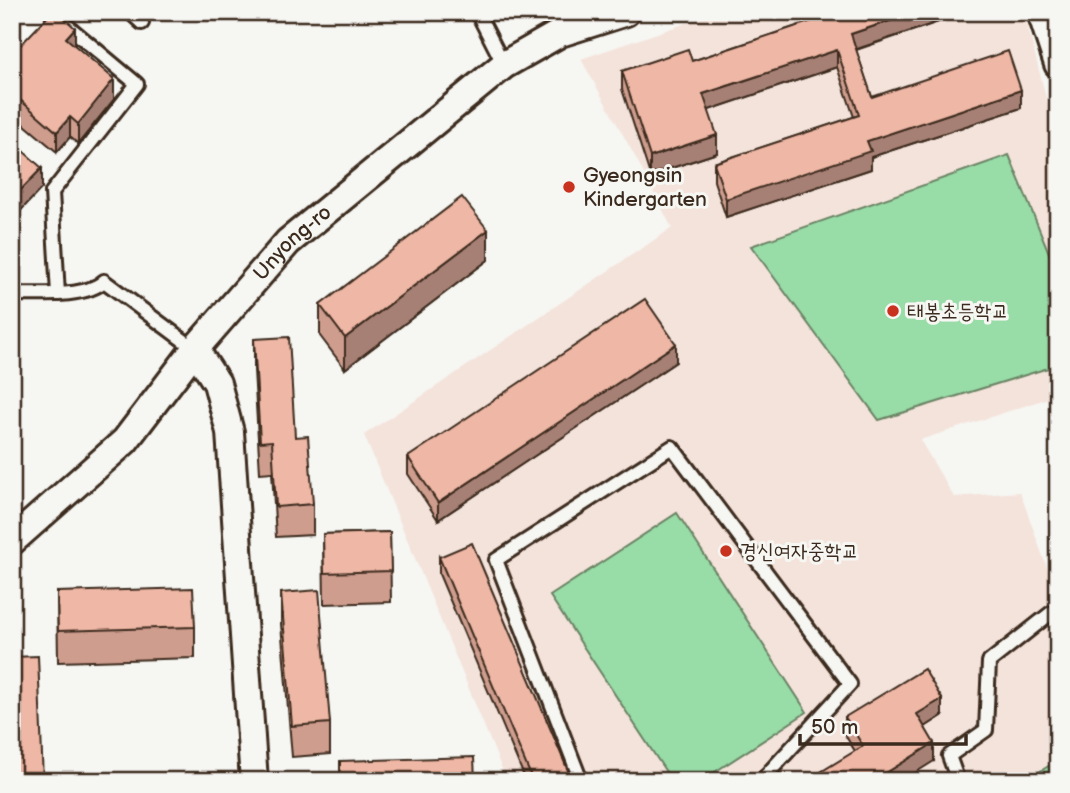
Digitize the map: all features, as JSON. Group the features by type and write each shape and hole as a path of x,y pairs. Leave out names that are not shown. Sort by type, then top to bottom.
{"street":[{"name":"Unyong-ro","path":"12,541 125,440 195,349 288,242 504,65 561,33 626,12"},
{"path":"1041,12 1058,64"},
{"path":"195,349 217,383 230,432 254,781"}],"lane":[{"path":"51,12 137,85 52,192 58,294"},
{"path":"130,12 142,23"},
{"path":"477,12 504,65"},
{"path":"12,294 58,294 97,288 104,281 195,349"},
{"path":"581,781 496,560 672,447 850,684 761,781"},
{"path":"958,781 949,756 986,730 989,662 1051,613"}],"shaded area":[{"name":"경신여자중학교","path":"719,12 1024,12 1058,144 1058,395 920,440 954,497 1020,492 1058,599 1058,781 507,781 364,435 672,228 581,59"}],"green space":[{"path":"1009,155 1058,275 1058,365 879,420 751,246"},
{"path":"677,513 807,712 701,781 672,781 550,596"},
{"path":"1057,761 1058,781 1024,781"}],"building":[{"path":"52,12 58,12 75,28 66,38 114,79 78,124 70,117 57,132 19,99 12,108 12,54"},
{"path":"822,12 916,12 851,34 872,97 1008,51 1021,90 867,141 871,151 726,199 714,163 859,115 837,50 703,94 717,135 650,157 622,71 688,49 692,61 824,17"},
{"path":"12,141 42,168 12,199"},
{"path":"462,197 488,230 345,338 320,305"},
{"path":"645,299 676,344 438,503 408,457"},
{"path":"289,337 295,437 308,436 313,504 276,507 272,441 260,442 254,339"},
{"path":"390,532 391,571 324,573 323,534"},
{"path":"472,543 569,773 552,781 533,781 439,557"},
{"path":"193,588 195,627 58,631 57,592"},
{"path":"319,590 330,723 292,726 281,593"},
{"path":"38,656 43,781 12,781 12,657"},
{"path":"924,669 942,699 917,714 934,743 873,781 806,781 863,746 845,717"},
{"path":"474,757 475,781 340,781 340,761"}],"place":[{"name":"Gyeongsin Kindergarten","path":"569,187"},
{"name":"태봉초등학교","path":"893,311"},
{"name":"경신여자중학교","path":"726,551"}]}
